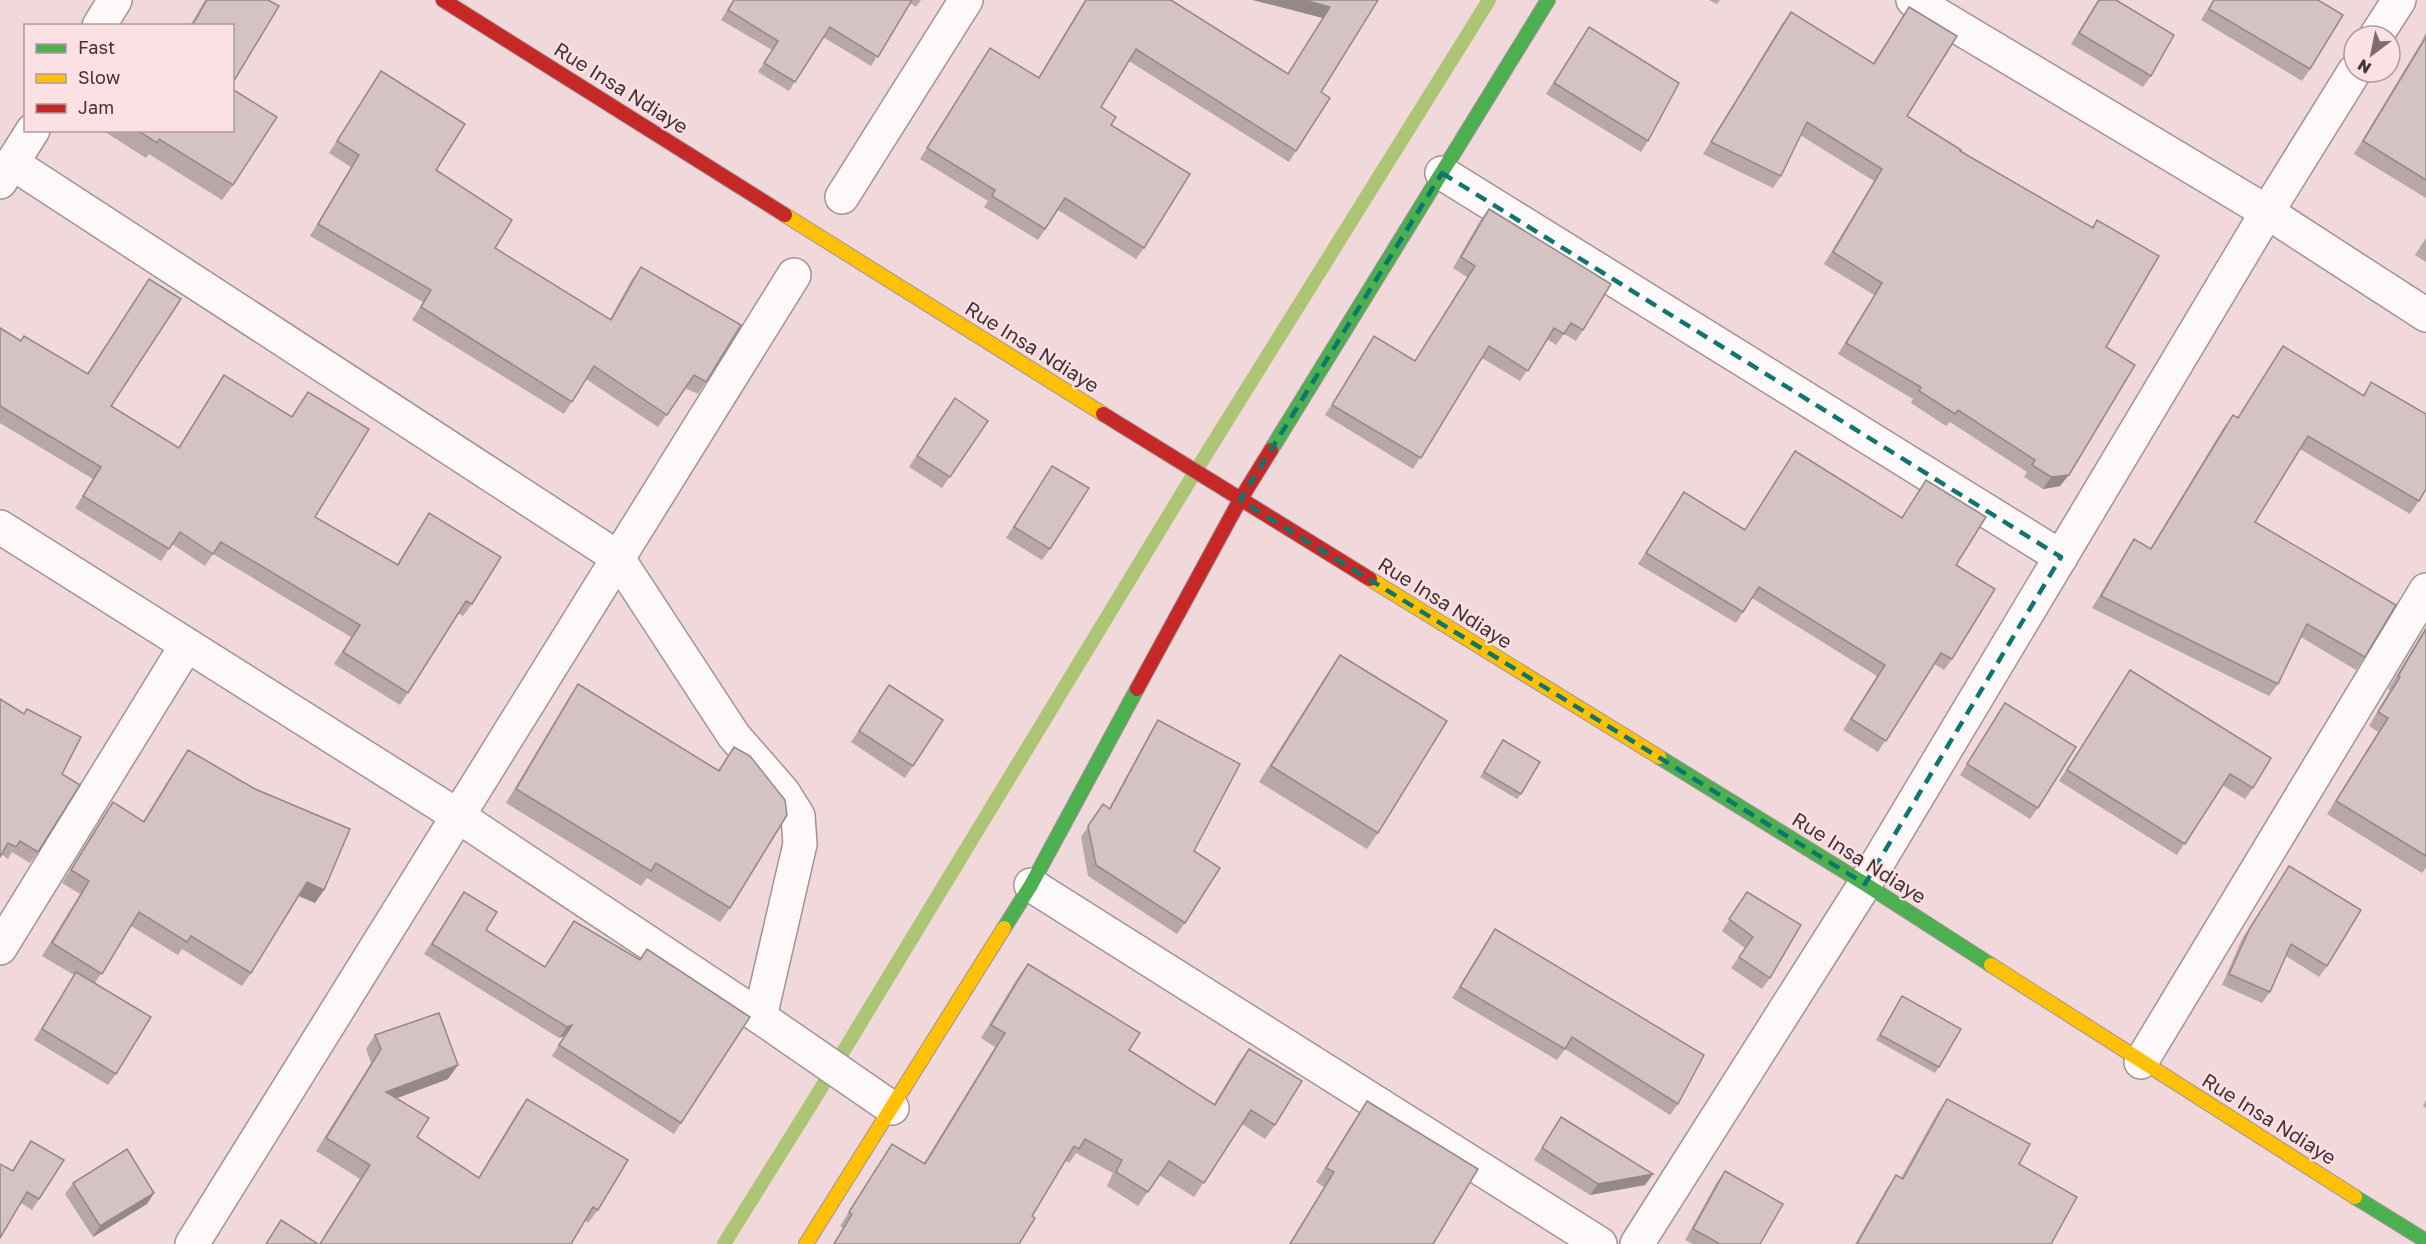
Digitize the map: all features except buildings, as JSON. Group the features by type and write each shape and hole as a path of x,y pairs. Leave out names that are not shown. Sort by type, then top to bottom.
{"main road":[{"name":"Rue Insa Ndiaye","path":"443,0 1240,500 1865,884 2140,1062 2426,1241"},
{"path":"806,1244 1031,885 1240,500 1548,0"}],"street":[{"path":"100,24 115,0"},
{"path":"842,197 966,0"},
{"path":"1913,0 2267,212 2426,315"},
{"path":"2384,24 2399,0"},
{"path":"1637,1244 1865,884 2267,212 2347,84"},
{"path":"32,132 6,172 617,557 734,736 783,792 798,816 800,844 760,1017"},
{"path":"1442,173 2061,557"},
{"path":"192,1244 794,275"},
{"path":"0,527 458,816 760,1017 892,1108"},
{"path":"2140,1062 2426,590"},
{"path":"0,948 186,646"},
{"path":"1031,885 1600,1244"}],"highlighted area":[{"path":"1442,173 2061,557 1865,884 1240,500"}],"waterway":[{"path":"724,1244 1195,472 1489,0"}],"traffic: fast":[{"path":"1271,450 1548,0"},
{"path":"1004,928 1031,885 1137,689"},
{"path":"1659,757 1991,965"},
{"path":"2355,1197 2426,1241"}],"traffic: slow":[{"path":"785,215 1103,414"},
{"path":"1370,579 1659,757"},
{"path":"806,1244 1004,928"},
{"path":"1991,965 2355,1197"}],"traffic: jam":[{"path":"443,0 785,215"},
{"path":"1103,414 1370,579"},
{"path":"1137,689 1240,500 1271,450"}]}
